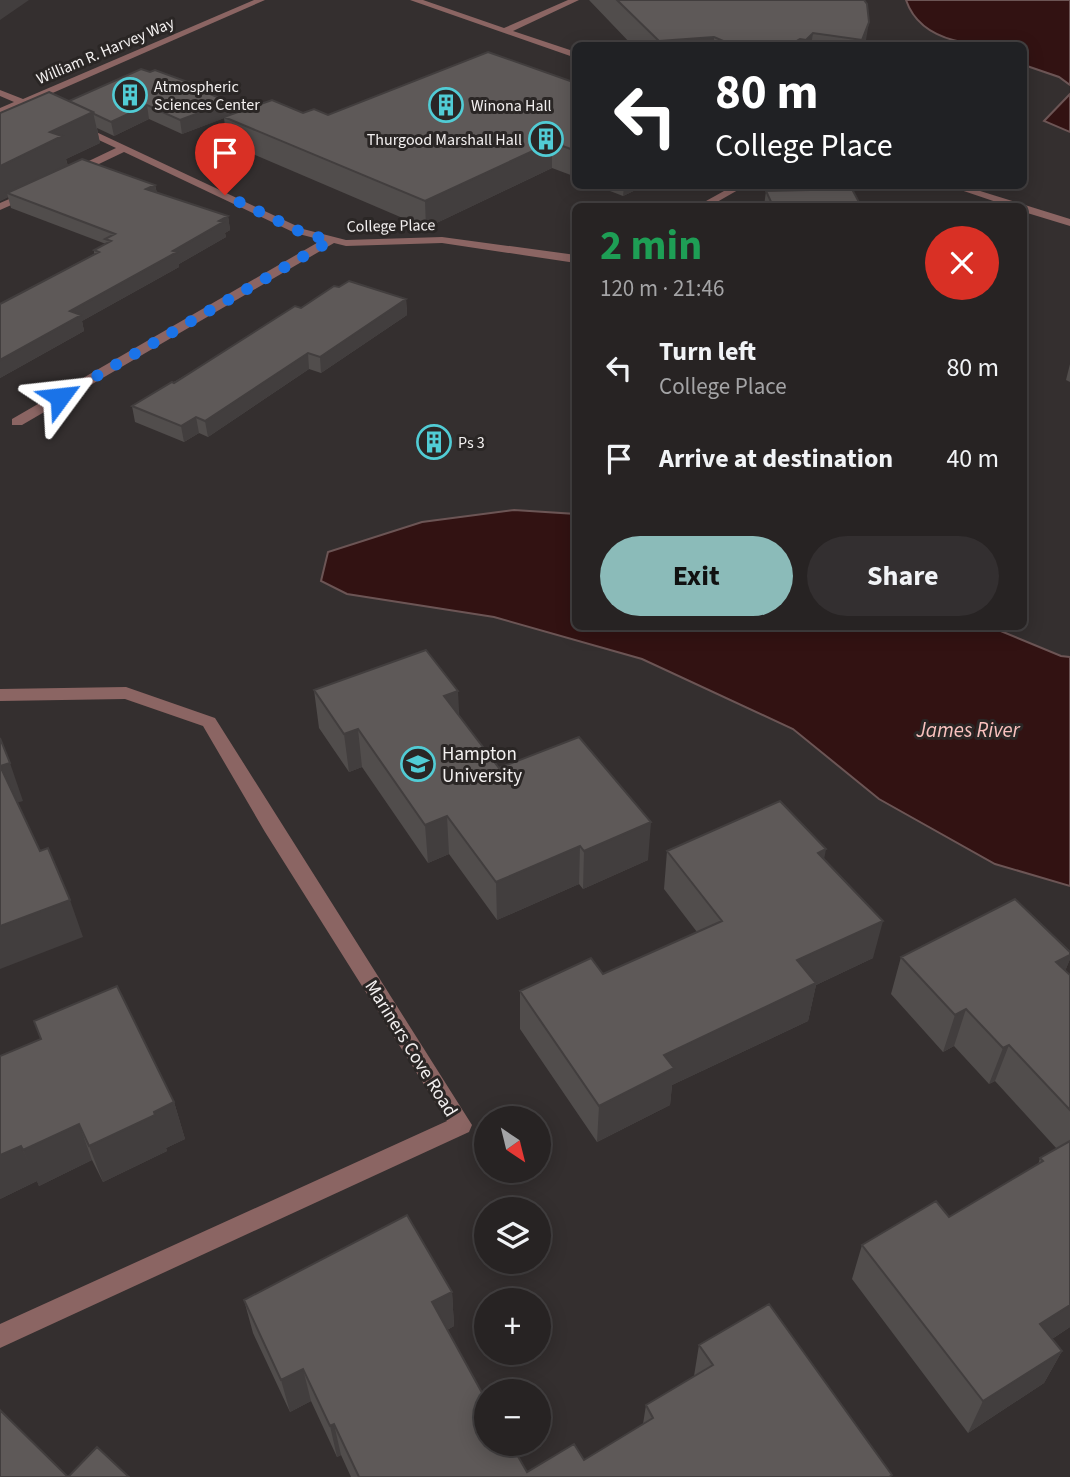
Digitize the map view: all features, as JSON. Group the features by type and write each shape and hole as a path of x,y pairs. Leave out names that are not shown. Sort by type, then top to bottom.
{"street":[{"name":"William R. Harvey Way","path":"0,112 261,0"},
{"path":"414,0 572,54"},
{"path":"504,31 575,0"},
{"name":"College Place","path":"0,93 26,101 299,231 330,241 359,243 442,240 572,258"},
{"path":"60,179 125,148"},
{"path":"709,203 734,189"},
{"path":"964,189 1008,203"},
{"path":"0,207 36,190"},
{"path":"1027,209 1070,223"},
{"path":"17,422 330,241"},
{"name":"Mariners Cove Road","path":"0,695 126,693 209,722 272,827 461,1125 0,1335"}],"water":[{"path":"906,0 1070,0 1070,85 1059,77 1027,66 1027,42 955,41 925,27"},
{"path":"1070,94 1070,132 1044,121"},
{"name":"James River","path":"514,510 572,514 572,630 998,630 1061,656 1070,657 1070,886 995,864 879,799 793,729 642,659 494,617 347,594 321,581 328,552 422,522"}],"building":[{"path":"617,0 864,0 867,4 869,22 862,40 813,33 806,40 795,42 726,42 714,37 659,41"},
{"path":"488,52 572,82 572,150 552,142 425,201 224,117 272,100 303,113 314,109 328,115"},
{"path":"141,69 150,72 155,70 193,84 190,85 228,102 180,120 147,105 111,122 69,101"},
{"path":"49,92 93,112 50,132 62,136 0,166 0,113"},
{"path":"82,159 155,185 146,189 228,216 219,221 223,222 173,251 177,252 70,311 81,315 0,360 0,304 99,252 94,250 111,241 105,239 115,234 7,193"},
{"path":"852,189 859,203 772,203 766,191"},
{"path":"349,281 406,299 320,357 308,353 205,421 196,417 181,426 132,406 174,383 295,306 301,308 334,286 339,287"},
{"path":"426,650 458,691 444,696 499,768 579,737 651,822 584,851 580,846 496,882 447,816 425,825 358,729 344,734 314,690"},
{"path":"0,738 10,763 0,766"},
{"path":"0,766 40,851 48,848 70,900 0,926"},
{"path":"780,801 826,849 818,853 883,921 797,960 816,983 664,1055 674,1068 599,1106 520,991 591,958 603,974 722,921 667,851"},
{"path":"1015,899 1070,952 1070,955 1056,962 1070,975 1070,1110 1009,1045 1003,1048 966,1009 955,1015 901,957"},
{"path":"117,986 174,1102 154,1112 155,1115 89,1146 79,1124 23,1150 21,1146 0,1155 0,1056 41,1039 34,1021"},
{"path":"1070,1141 1070,1305 1040,1324 1062,1351 983,1401 862,1245 936,1201 949,1217 1043,1161 1040,1158"},
{"path":"407,1215 452,1292 432,1302 474,1379 474,1456 518,1456 527,1472 574,1444 584,1460 653,1418 646,1405 713,1365 699,1345 769,1304 892,1475 359,1477 334,1424 330,1426 303,1369 281,1380 244,1300"},
{"path":"0,1410 68,1477 0,1477"},
{"path":"97,1447 129,1477 68,1477"}],"place":[{"name":"Atmospheric Sciences Center","path":"130,95"},
{"name":"Winona Hall","path":"446,105"},
{"name":"Thurgood Marshall Hall","path":"546,139"},
{"name":"Ps 3","path":"434,442"},
{"name":"Hampton University","path":"418,764"}],"route":[{"path":"60,397 330,241 299,231 225,195"}]}
